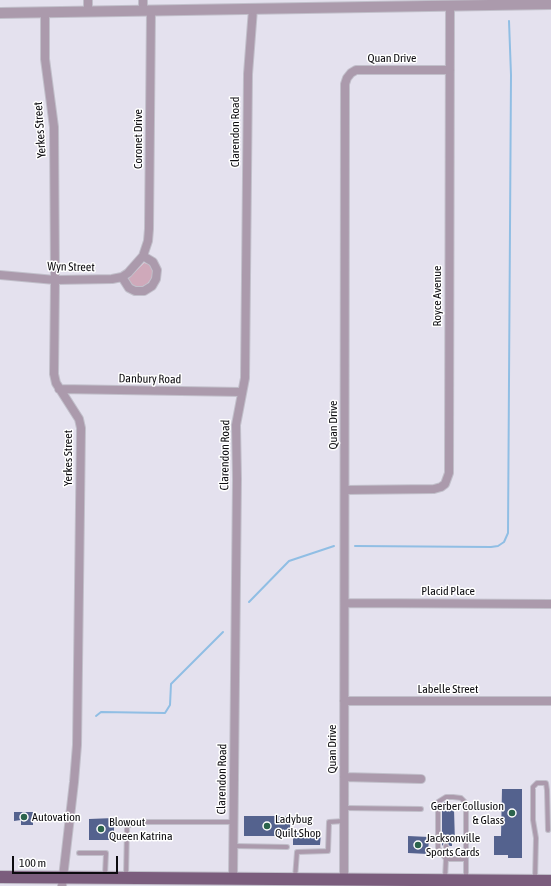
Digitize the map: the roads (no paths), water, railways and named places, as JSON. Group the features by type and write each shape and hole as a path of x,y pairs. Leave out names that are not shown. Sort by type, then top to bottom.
{"main road":[{"path":"0,877 62,882 105,878 186,882 211,882 233,878 277,882 295,879 344,879 382,883 445,880 506,883 551,881"}],"street":[{"path":"88,0 88,11"},
{"name":"Coronet Drive","path":"136,264 143,256 148,241 149,229 147,10 143,0"},
{"path":"0,13 253,9 357,4 551,4"},
{"name":"Royce Avenue","path":"345,490 434,489 441,487 448,478 450,70 455,4"},
{"name":"Clarendon Road","path":"233,878 237,487 236,425 245,378 248,74 253,9"},
{"name":"Yerkes Street","path":"45,12 45,59 54,127 54,374 59,389 79,420 81,428 77,745 71,812 62,882"},
{"name":"Quan Drive","path":"344,879 346,84 347,78 356,70 450,70"},
{"path":"122,276 129,288 135,291 144,291 152,286 156,278 157,270 153,262 143,256"},
{"name":"Wyn Street","path":"0,275 55,280 100,280 122,276 128,273 136,264"},
{"name":"Danbury Road","path":"59,389 242,392"},
{"name":"Placid Place","path":"345,603 551,604"},
{"name":"Labelle Street","path":"344,701 551,700"},
{"path":"344,777 421,779"}],"lane":[{"path":"534,881 536,838 533,820 533,788 537,782 546,783 548,830"},
{"path":"446,859 438,848 438,802 461,798 465,802 466,808 466,880"},
{"path":"344,808 421,809"},
{"path":"126,878 127,828 132,824 137,822 234,822"},
{"path":"295,879 297,852 328,851 329,822 344,822"},
{"path":"234,846 287,847"},
{"path":"445,880 446,846"},
{"path":"79,853 106,853 105,878"},
{"path":"446,859 466,859"}],"waterway":[{"path":"355,546 491,547 498,546 504,542 508,533 511,75 509,21"},
{"path":"249,602 289,561 334,546"},
{"path":"96,716 101,712 165,713 170,705 171,684 223,632"}],"place":[{"name":"Gerber Collusion & Glass","path":"512,813"},
{"name":"Autovation","path":"24,817"},
{"name":"Ladybug Quilt Shop","path":"267,826"},
{"name":"Blowout Queen Katrina","path":"101,829"},
{"name":"Jacksonville Sports Cards","path":"418,845"}]}
